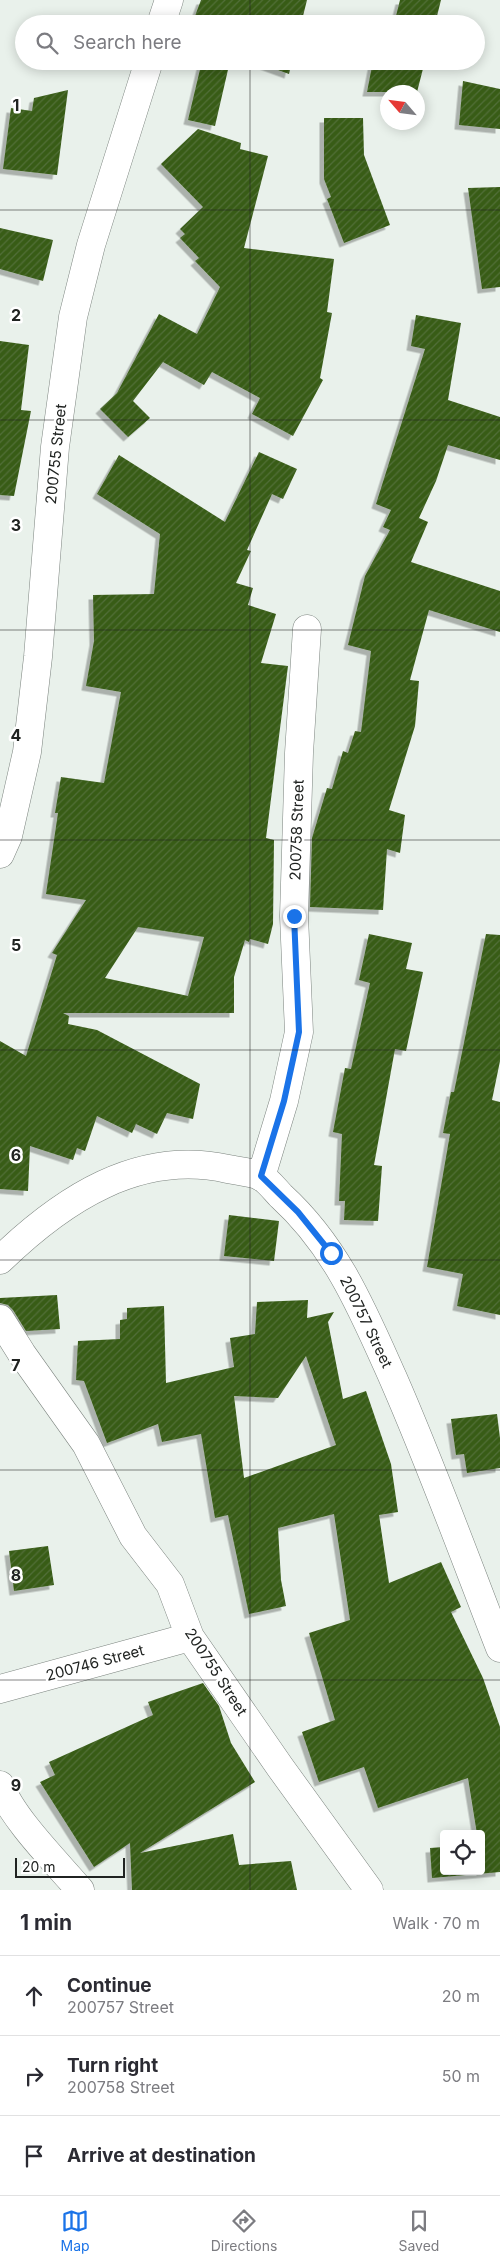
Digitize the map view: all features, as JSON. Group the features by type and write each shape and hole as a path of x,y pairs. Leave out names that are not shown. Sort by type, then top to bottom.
{"street":[{"path":"164,15 169,0"},
{"name":"200755 Street","path":"0,854 8,836 27,752 38,657 55,447 73,317 91,245 146,70"},
{"name":"200758 Street","path":"261,1176 284,1101 299,1032 294,916 299,753 307,629"},
{"path":"0,1260 21,1240 78,1198 119,1176 175,1164 215,1166 261,1176"},
{"name":"200757 Street","path":"261,1176 298,1212 331,1253 355,1294 414,1426 500,1648"},
{"name":"200755 Street","path":"0,1319 22,1354 86,1444 133,1536 170,1584 190,1637 280,1767 369,1890"},
{"name":"200746 Street","path":"0,1689 190,1637"},
{"path":"0,1785 4,1796 22,1821 80,1890"}],"building":[{"path":"201,0 307,0 303,15 195,15"},
{"path":"400,0 441,0 437,15 396,15"},
{"path":"200,70 228,70 215,126 188,120"},
{"path":"278,70 290,70 289,74"},
{"path":"371,70 423,70 419,85 380,85 380,92 367,92"},
{"path":"463,81 500,89 500,129 459,125"},
{"path":"68,90 57,175 3,169 11,108 32,111 34,98"},
{"path":"324,118 363,118 364,155 390,225 344,243 327,199 331,197 324,179"},
{"path":"198,129 241,143 240,149 268,156 244,248 334,259 327,312 332,313 320,378 323,380 293,436 252,414 260,398 212,372 204,385 163,362 133,401 150,418 128,437 100,409 117,393 159,314 197,334 220,287 195,261 199,258 180,238 185,234 180,229 203,207 161,164"},
{"path":"500,187 500,287 482,289 468,188"},
{"path":"0,228 53,240 43,281 0,269"},
{"path":"416,315 461,323 448,400 500,417 500,460 448,445 436,481 419,518 428,522 411,562 500,591 500,632 429,610 410,680 419,681 415,726 389,810 405,815 400,853 387,849 383,910 310,907 312,838 327,788 332,789 343,751 348,753 355,731 361,732 371,651 348,645 365,576 390,530 383,527 391,510 376,504 425,349 411,346"},
{"path":"0,341 29,345 21,410 31,411 14,496 0,495"},
{"path":"259,452 297,469 283,499 272,494 247,550 251,551 236,583 253,588 248,605 276,614 261,663 288,666 266,838 274,840 273,924 268,944 250,939 249,942 245,940 234,977 234,1013 63,1013 69,1016 68,1024 97,1030 200,1084 193,1119 167,1113 157,1134 136,1124 132,1133 97,1116 85,1151 77,1148 73,1160 30,1146 28,1191 0,1189 0,1041 26,1056 57,955 52,953 86,900 46,894 58,813 55,813 61,777 104,783 121,692 86,686 94,641 93,595 154,594 160,534 97,494 119,455 225,522","holes":["138,927 204,937 188,996 105,978"]},
{"path":"369,934 412,943 406,969 423,972 406,1051 395,1049 374,1165 382,1166 378,1221 344,1220 345,1201 339,1201 342,1134 333,1132 345,1068 351,1069 370,983 359,980"},
{"path":"486,934 500,935 500,1061 492,1100 500,1102 500,1315 457,1306 463,1274 427,1267 450,1134 443,1133 451,1092 454,1092"},
{"path":"229,1215 279,1221 274,1261 224,1256"},
{"path":"57,1295 60,1329 26,1331 13,1310 8,1305 0,1303 0,1298"},
{"path":"308,1300 307,1318 334,1312 328,1322 343,1399 366,1391 391,1464 398,1512 379,1515 389,1583 441,1562 461,1607 451,1612 483,1678 500,1727 500,1872 485,1873 485,1830 476,1830 468,1778 378,1808 364,1767 319,1782 302,1732 335,1720 309,1633 350,1620 334,1514 278,1528 281,1580 286,1606 249,1614 228,1515 215,1518 201,1434 162,1442 158,1424 107,1443 84,1381 76,1380 78,1341 120,1339 120,1320 127,1319 127,1308 164,1306 166,1383 234,1367 230,1338 255,1334 257,1302","holes":["306,1356 336,1445 244,1478 234,1396 278,1398"]},
{"path":"497,1414 500,1438 500,1468 467,1473 464,1454 456,1455 451,1419"},
{"path":"48,1546 54,1585 14,1591 9,1551"},
{"path":"203,1683 219,1706 231,1743 255,1782 140,1853 233,1834 239,1865 291,1861 297,1890 132,1890 130,1843 94,1867 40,1782 55,1775 49,1762 153,1715 148,1702"},
{"path":"440,1847 440,1875 466,1875 432,1878 430,1848"}],"route":[{"path":"294,916 299,1032 284,1101 261,1176 298,1212 331,1253"}]}
